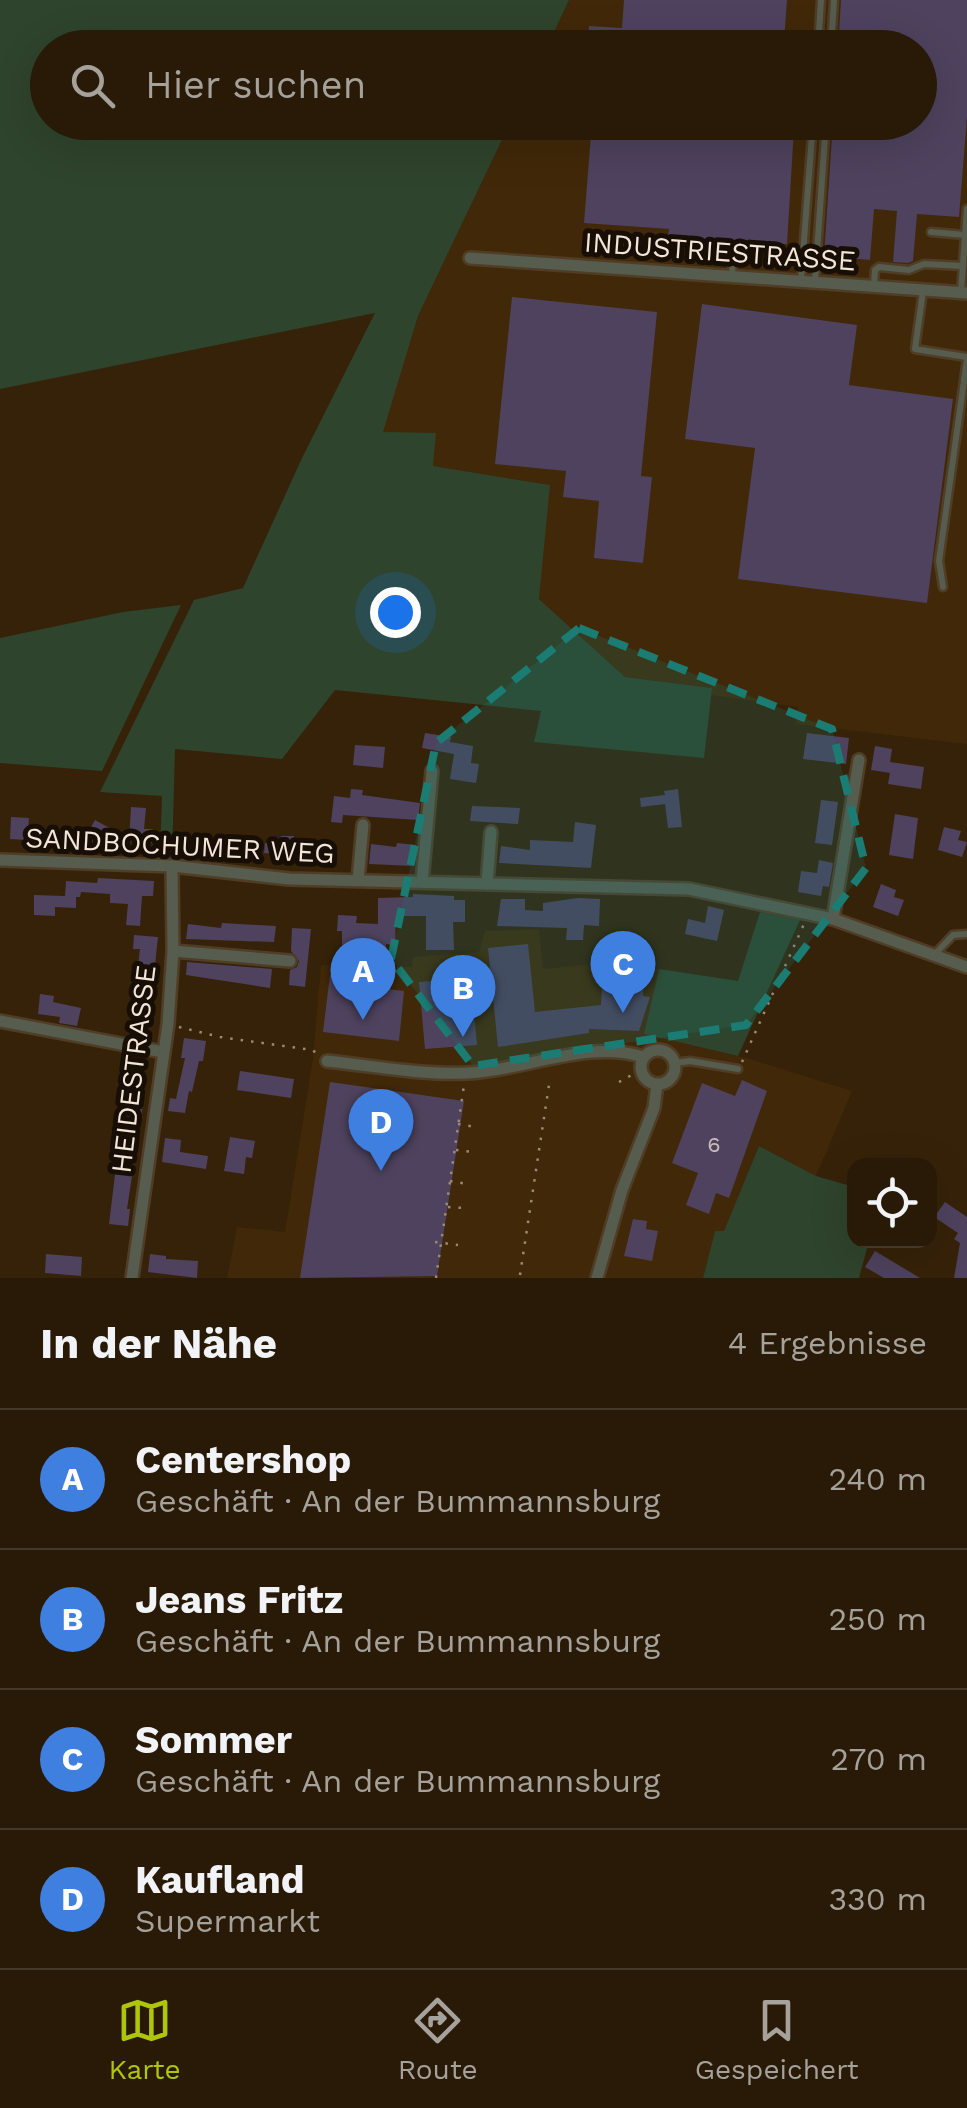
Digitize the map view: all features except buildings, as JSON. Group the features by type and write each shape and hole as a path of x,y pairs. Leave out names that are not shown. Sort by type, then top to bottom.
{"street":[{"name":"INDUSTRIESTRASSE","path":"470,258 964,293"},
{"path":"832,919 859,760"},
{"path":"422,882 432,772"},
{"name":"SANDBOCHUMER WEG","path":"358,880 363,825"},
{"path":"488,884 491,832"},
{"name":"SANDBOCHUMER WEG","path":"0,860 172,866 289,879 689,889 832,919 967,967"},
{"name":"HEIDESTRASSE","path":"132,1278 168,1024 172,866"},
{"path":"172,950 290,961"},
{"path":"0,1021 163,1052"},
{"path":"662,1050 675,1063 673,1076 657,1084 644,1077 642,1064 649,1052 662,1050"},
{"path":"327,1061 466,1074 615,1052 642,1064"},
{"path":"596,1278 617,1206 654,1108 657,1084"}],"lane":[{"path":"819,30 820,0"},
{"path":"832,30 834,0"},
{"path":"800,282 812,140"},
{"path":"814,283 825,140"},
{"path":"964,293 967,209"},
{"path":"931,232 965,235"},
{"path":"732,277 733,252"},
{"path":"874,286 879,267 909,270 924,264 963,266"},
{"path":"923,290 915,349 967,358 939,560 943,587"},
{"path":"935,955 953,934 967,934"},
{"path":"675,1063 703,1062 738,1069"}],"path":[{"path":"738,1069 808,913"},
{"path":"168,1024 312,1050 327,1061"},
{"path":"618,1082 642,1064"},
{"path":"436,1278 438,1242 466,1074"},
{"path":"520,1275 549,1085"},
{"path":"458,1124 475,1127"},
{"path":"455,1150 472,1152"},
{"path":"450,1181 467,1184"},
{"path":"446,1207 463,1208"},
{"path":"438,1242 458,1245"}],"highlighted area":[{"path":"579,628 832,729 866,868 746,1025 473,1066 391,959 436,743"}],"shaded area":[{"path":"569,0 967,0 967,744 796,724 798,707 710,695 711,688 625,677 539,599 549,485 432,466 382,433 418,316 502,140 937,140 937,30 555,30"},
{"path":"539,929 543,969 602,963 659,969 645,1034 750,1059 852,1091 816,1176 759,1146 724,1232 715,1232 703,1278 227,1278 237,1227 285,1232 313,1059 321,965 412,967 413,957 479,952 485,931"}],"green space":[{"path":"0,0 569,0 555,30 30,30 30,140 502,140 418,316 383,432 436,433 433,466 550,485 539,599 625,677 712,688 704,758 534,742 541,711 335,690 282,759 175,749 172,858 160,857 162,796 100,792 194,600 243,588 302,458 375,313 0,389"},
{"path":"181,605 102,771 0,763 0,638 123,612"},
{"path":"760,912 800,920 738,1056 644,1034 659,969 738,981"},
{"path":"759,1146 816,1176 847,1185 847,1248 867,1248 859,1278 703,1278 715,1231 724,1231"}],"place":[{"name":"Sommer","path":"623,1013"},
{"name":"Centershop","path":"363,1020"},
{"name":"Jeans Fritz","path":"463,1037"},
{"name":"Kaufland","path":"381,1171"}]}
